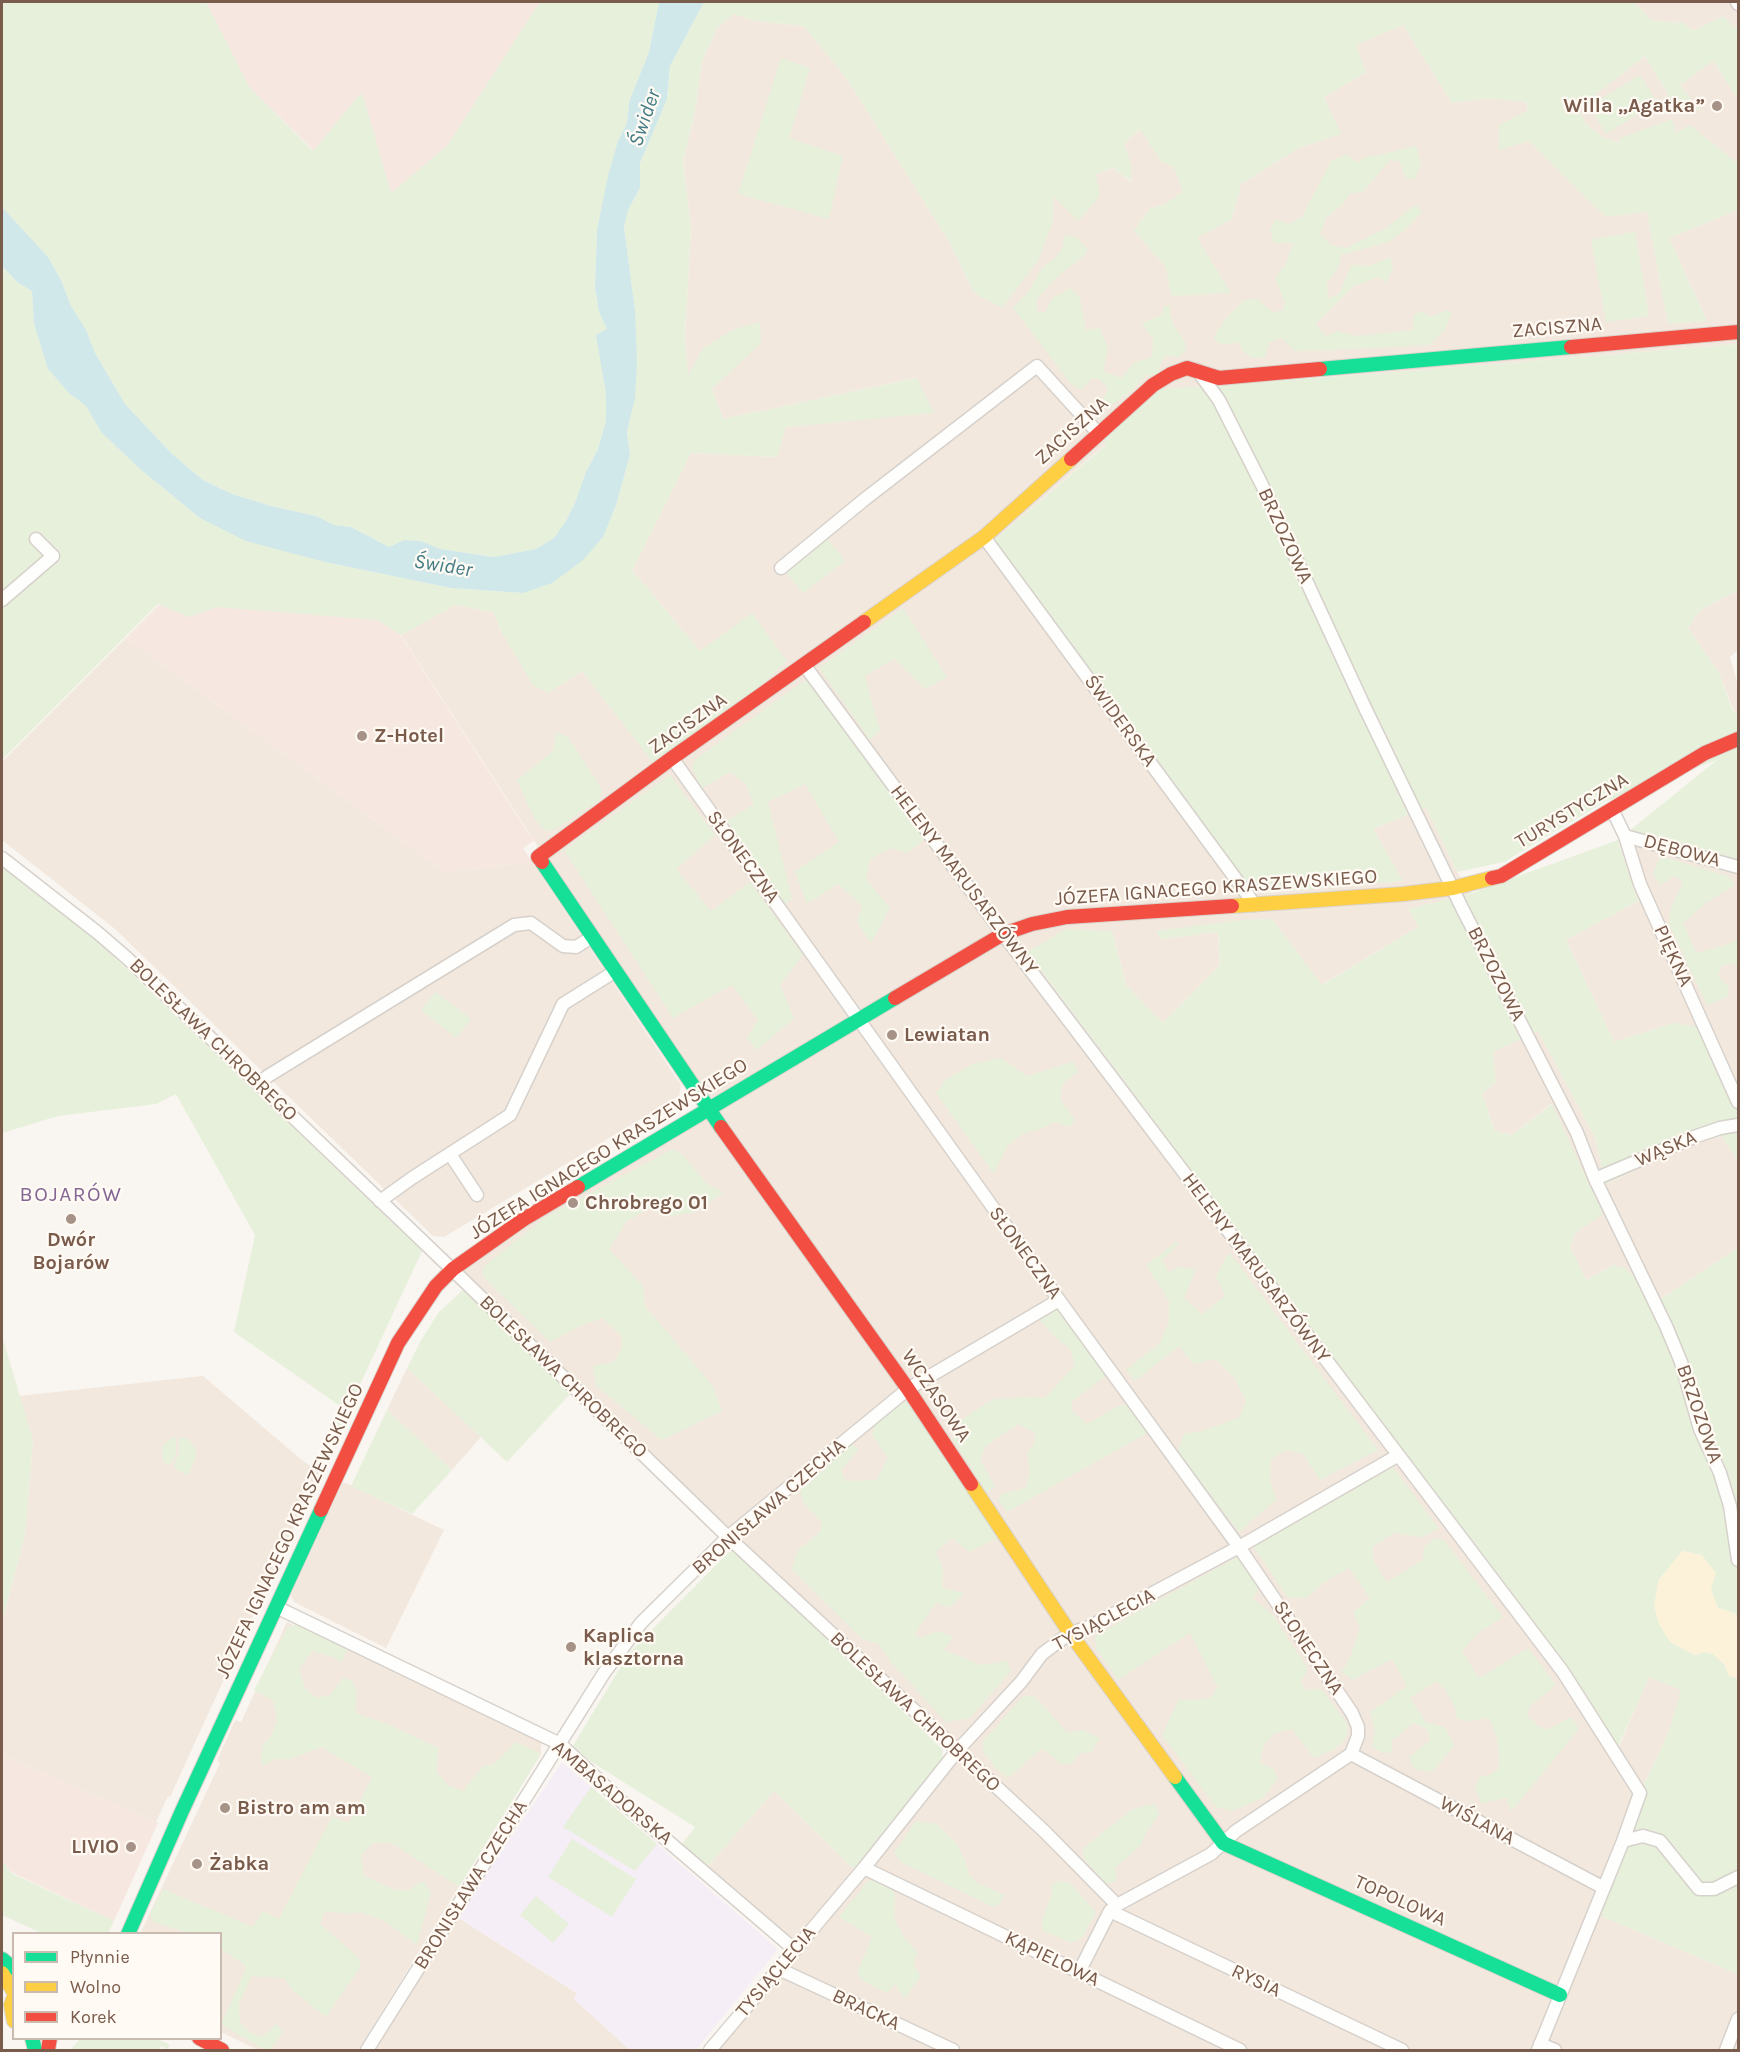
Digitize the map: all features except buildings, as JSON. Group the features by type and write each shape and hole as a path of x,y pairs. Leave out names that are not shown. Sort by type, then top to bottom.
{"street":[{"name":"ZACISZNA","path":"538,857 984,537 1153,385 1171,374 1187,368 1219,378 1738,332"},
{"path":"781,568 1037,366 1098,434"},
{"name":"BRZOZOWA","path":"1197,370 1219,400 1262,485 1366,710 1577,1133 1596,1179 1666,1326 1681,1362 1700,1429 1720,1473 1730,1506 1738,1560"},
{"name":"BRZOZOWA","path":"1219,378 1219,400"},
{"name":"ŚWIDERSKA","path":"984,537 1256,905"},
{"path":"2,600 52,556 36,539"},
{"name":"HELENY MARUSARZÓWNY","path":"805,666 1003,934 1563,1672 1640,1793 1623,1841 1539,2047"},
{"name":"TURYSTYCZNA","path":"1453,888 1501,876 1705,753 1738,739"},
{"name":"SŁONECZNA","path":"672,759 1059,1300 1239,1547 1352,1713 1358,1726 1358,1736 1351,1754"},
{"name":"PIĘKNA","path":"1612,808 1625,836 1640,884 1738,1102"},
{"name":"DĘBOWA","path":"1625,836 1738,867"},
{"name":"WCZASOWA","path":"538,857 612,973 908,1389 1070,1634 1223,1842"},
{"name":"BOLESŁAWA CHROBREGO","path":"2,858 98,933 259,1083 728,1537 1045,1832 1114,1908"},
{"name":"JÓZEFA IGNACEGO KRASZEWSKIEGO","path":"129,1932 398,1343 436,1286 453,1269 524,1219 1003,934 1032,924 1067,917 1403,894 1453,888"},
{"path":"259,1083 514,925 531,924 563,946 576,947 589,939"},
{"path":"380,1201 510,1115 563,1004 612,973"},
{"name":"WĄSKA","path":"1596,1179 1694,1137 1720,1128 1738,1125"},
{"path":"450,1154 477,1195"},
{"name":"BRONISŁAWA CZECHA","path":"367,2050 604,1673 641,1623 728,1537 908,1389 1059,1300"},
{"name":"TYSIĄCLECIA","path":"710,2050 864,1868 957,1751 1021,1682 1042,1654 1070,1634 1087,1628 1239,1547 1397,1456"},
{"name":"AMBASADORSKA","path":"276,1607 560,1744 620,1800 795,1950"},
{"path":"1078,1972 1114,1908 1211,1854 1236,1831 1351,1754"},
{"name":"WIŚLANA","path":"1351,1754 1604,1888"},
{"path":"1623,1841 1643,1836 1660,1841 1699,1889 1714,1889 1738,1876"},
{"name":"TOPOLOWA","path":"1223,1842 1560,1995"},
{"name":"KĄPIELOWA","path":"864,1868 1240,2050"},
{"name":"RYSIA","path":"1114,1908 1402,2050"},
{"name":"BRACKA","path":"778,1969 953,2050"},
{"path":"2,1973 10,2008"},
{"path":"1726,2050 1738,2019"},
{"path":"202,2040 222,2050"},
{"path":"1539,2047 1555,2050"}],"shaded area":[{"path":"206,2 540,2 447,146 391,194 362,92 314,151 249,87"},
{"path":"1634,2 1738,2 1738,27 1735,28 1723,16 1693,31 1684,23 1652,21"},
{"path":"734,14 756,21 804,26 847,79 950,243 974,293 1053,221 1052,195 1113,168 1131,182 1131,165 1124,143 1141,129 1161,161 1174,166 1183,191 1164,205 1150,208 1134,231 1166,267 1230,293 1196,238 1232,219 1241,184 1299,148 1340,134 1324,97 1366,72 1355,45 1403,25 1452,103 1486,98 1525,101 1528,110 1529,141 1606,217 1647,211 1668,324 1707,321 1669,238 1738,210 1738,344 1387,373 1221,384 1106,444 993,541 1249,890 1267,893 1402,881 1373,829 1426,807 1457,872 1472,893 1409,909 1418,927 1321,985 1272,919 1156,931 1160,939 1218,932 1220,965 1163,1023 1126,985 1112,931 1027,952 1571,1674 1618,1749 1649,1676 1682,1690 1668,1734 1640,1793 1594,1913 1738,1974 1738,2050 710,2050 956,1751 453,1269 708,1109 401,635 455,605 493,612 502,633 548,693 582,671 655,764 700,651 632,570 691,453 776,457 786,427 933,412 916,378 723,419 712,389 760,343 688,377 685,336 691,227 683,162 695,111 702,61 717,28"},
{"path":"1645,56 1678,111 1699,110 1680,85 1713,61 1738,99 1738,164 1690,126 1647,151 1604,138 1586,124 1577,108"},
{"name":"Z-Hotel","path":"204,560 381,605 535,840 523,848 532,862 444,872 126,638"},
{"path":"1738,590 1738,650 1730,657 1738,686 1738,717 1719,673 1688,628 1699,611"},
{"path":"126,638 444,872 532,862 681,1085 679,1096 444,1237 433,1236 115,929 2,840 2,762"},
{"path":"1618,840 1738,875 1738,1109 1674,1023 1614,1042 1566,940 1638,901"},
{"path":"1538,1031 1595,1137 1606,1184 1699,1141 1722,1136 1738,1162 1738,1248 1659,1300 1613,1265 1586,1280 1570,1247 1575,1233 1551,1104 1512,1135 1495,1131 1482,1094 1496,1082 1492,1052"},
{"path":"407,1368 481,1437 452,1470 387,1410"},
{"path":"203,1376 319,1472 170,1797 168,1796 156,1822 2,1755 2,1622 25,1535 33,1440 19,1396"},
{"path":"343,1482 444,1530 386,1648 294,1602 291,1595"},
{"path":"287,1622 541,1741 541,1754 358,2050 258,2050 222,2032 222,1932 141,1932 220,1763 217,1761 235,1720 241,1722"},
{"path":"2,1755 158,1823 114,1921 13,1873 2,1861"},
{"path":"562,1762 778,1949 696,2050 630,2050 574,1999 577,1993 457,1917"},
{"path":"774,1791 854,1869 793,1941 705,1869"},
{"path":"457,1917 578,1994 574,1999 630,2050 374,2050"}],"green space":[{"path":"2,2 206,2 249,87 313,151 362,92 391,193 447,146 540,2 659,2 649,52 629,102 627,123 618,141 597,230 595,288 599,312 607,329 602,367 606,394 606,421 598,449 585,474 575,503 554,538 536,549 495,557 440,549 421,541 404,540 389,547 351,527 334,525 316,516 232,494 203,480 172,454 125,404 95,353 48,257 2,207"},
{"path":"704,2 1634,2 1652,21 1684,23 1693,31 1723,16 1735,28 1738,27 1738,99 1713,61 1680,85 1700,110 1678,111 1645,56 1578,108 1586,124 1604,138 1620,143 1620,138 1672,119 1676,133 1690,125 1738,164 1738,210 1669,238 1707,321 1668,324 1647,212 1606,217 1529,141 1499,150 1498,126 1528,110 1526,102 1486,98 1452,103 1403,25 1356,45 1366,72 1324,97 1341,134 1299,148 1241,184 1232,219 1197,238 1231,293 1171,296 1166,267 1134,231 1150,208 1164,205 1183,191 1174,167 1161,161 1140,129 1124,143 1131,165 1132,182 1113,168 1096,174 1100,196 1078,221 1053,196 1053,221 1039,259 1002,308 974,293 950,243 847,79 804,26 756,21 734,14 717,28 702,61 695,111 683,162 691,227 685,336 688,376 702,349 732,330 760,322 761,343 712,389 723,419 917,378 934,413 786,427 777,457 691,453 632,570 700,651 752,613 787,661 745,701 655,765 582,671 548,693 533,685 502,633 493,612 455,605 401,635 377,620 218,607 189,617 158,604 2,760 2,266 17,282 32,291 34,324 48,369 69,393 86,406 101,432 140,469 200,518 325,562 451,588 523,593 603,537 616,505 630,455 627,432 635,398 635,310 624,227 628,210 640,188 640,163 667,99 670,66"},
{"path":"781,58 810,68 789,138 843,156 829,219 738,194"},
{"path":"1640,75 1657,102 1606,134 1589,106"},
{"path":"1416,146 1421,163 1416,178 1406,179 1399,161 1390,160 1364,191 1349,194 1344,203 1326,218 1320,234 1331,245 1346,248 1386,228 1416,204 1422,212 1405,230 1389,242 1341,255 1339,267 1327,283 1328,298 1340,293 1351,265 1370,266 1390,257 1393,269 1387,282 1378,277 1354,286 1316,324 1326,337 1336,331 1357,336 1414,330 1413,315 1422,311 1431,317 1446,310 1452,312 1445,330 1429,345 1334,350 1294,351 1282,338 1269,342 1265,358 1252,358 1243,351 1238,342 1222,345 1213,338 1225,319 1244,300 1257,299 1274,313 1283,309 1285,302 1275,278 1286,264 1293,243 1274,243 1270,229 1276,219 1289,224 1302,217 1331,161 1347,154 1358,163 1364,157"},
{"path":"1635,232 1649,316 1606,322 1591,239"},
{"path":"1065,235 1076,237 1087,248 1086,254 1055,279 1037,299 1037,311 1045,313 1052,298 1071,288 1080,298 1086,330 1100,328 1108,348 1103,371 1121,378 1135,362 1152,357 1153,339 1142,324 1163,314 1163,307 1171,305 1170,313 1173,324 1185,342 1186,350 1179,357 1166,356 1159,367 1161,375 1147,375 1127,395 1110,406 1102,402 1108,389 1099,379 1092,378 1081,390 1071,384 1013,308 1028,292 1043,267 1054,259 1063,247"},
{"path":"1738,344 1738,590 1699,611 1688,628 1719,673 1732,709 1738,717 1738,875 1618,841 1638,901 1566,940 1614,1042 1674,1023 1698,1027 1734,1106 1738,1109 1738,1162 1722,1136 1699,1141 1606,1184 1595,1137 1538,1031 1493,1052 1496,1082 1482,1094 1495,1131 1512,1135 1552,1104 1603,1214 1575,1233 1570,1247 1586,1280 1613,1265 1624,1267 1659,1300 1738,1248 1738,1619 1734,1613 1718,1608 1702,1555 1683,1551 1658,1581 1670,1642 1695,1655 1703,1652 1713,1654 1725,1665 1729,1676 1738,1678 1738,1974 1594,1913 1640,1793 1668,1734 1681,1690 1649,1677 1617,1749 1571,1674 1027,952 1066,929 1112,931 1126,985 1163,1023 1220,965 1218,932 1160,939 1156,931 1240,920 1272,919 1322,985 1418,927 1409,909 1472,893 1618,840 1717,760 1606,801 1504,862 1457,872 1426,807 1373,829 1403,881 1267,893 1249,890 993,541 1106,445 1102,427 1160,389"},
{"path":"827,538 845,561 803,593 785,571"},
{"path":"903,608 947,677 926,689 894,659 865,676 880,731 870,740 819,668"},
{"path":"808,678 924,840 907,853 891,848 870,859 866,879 890,908 871,943 857,923 862,906 838,884 807,904 795,871 839,842 805,784 768,802 792,899 784,905 727,821 754,804 745,783 730,772 701,789 692,766 697,758"},
{"path":"556,732 568,737 602,789 600,800 557,828 545,831 534,818 517,780 553,751"},
{"path":"670,775 715,835 676,869 711,911 750,882 803,955 780,985 794,1018 757,1050 747,1038 758,1020 732,985 673,1018 564,850"},
{"path":"1660,858 1728,876 1735,885 1706,903 1683,923 1696,953 1726,945 1738,939 1738,966 1731,963 1722,966 1718,976 1729,987 1727,997 1707,1005 1669,924 1671,907 1683,882 1674,876 1661,885 1653,874"},
{"path":"2,866 92,936 422,1251 326,1458 320,1455 343,1408 234,1332 255,1235 176,1094 156,1104 58,1116 2,1133"},
{"path":"436,992 471,1019 456,1038 421,1010"},
{"path":"1001,1058 1027,1076 1073,1062 1079,1071 1063,1083 1060,1099 1075,1120 1070,1127 1054,1122 1041,1129 1024,1133 1007,1146 994,1174 936,1093 946,1080 972,1064"},
{"path":"673,1149 684,1156 705,1182 723,1193 692,1213 671,1216 654,1205 627,1221 609,1249 643,1286 645,1306 713,1386 722,1411 662,1440 596,1386 593,1366 614,1362 622,1348 622,1336 602,1318 580,1326 550,1342 483,1277 483,1267 547,1216"},
{"path":"1177,1241 1178,1245 1162,1260 1169,1272 1179,1267 1196,1269 1184,1298 1202,1314 1225,1296 1216,1277 1229,1252 1378,1450 1320,1480 1303,1454 1286,1450 1271,1459 1270,1482 1277,1499 1239,1532 1177,1453 1184,1434 1201,1431 1239,1418 1246,1401 1235,1379 1215,1359 1193,1364 1179,1346 1135,1381 1126,1370 1160,1343 1169,1322 1169,1301 1146,1265"},
{"path":"464,1289 570,1394 507,1462 407,1368 439,1312"},
{"path":"1057,1309 1075,1329 1106,1376 1071,1402 1073,1412 1087,1424 1120,1405 1130,1405 1147,1433 1007,1512 998,1500 1001,1494 1026,1488 1030,1471 1027,1454 1035,1442 1035,1433 1019,1424 984,1448 981,1461 995,1486 987,1493 954,1441 952,1426 993,1399 1045,1398 1075,1365 1070,1349 1055,1337 1038,1318"},
{"path":"2,1336 33,1440 25,1535 2,1622"},
{"path":"906,1401 1001,1536 969,1552 952,1538 936,1552 943,1569 942,1588 964,1593 951,1607 936,1603 915,1633 919,1638 938,1631 953,1637 944,1650 981,1665 1008,1661 1011,1671 970,1718 946,1722 891,1662 879,1644 862,1639 792,1570 797,1551 820,1532 822,1523 803,1502 800,1490 851,1444 859,1449 841,1470 845,1481 876,1480 888,1458 872,1435 875,1424"},
{"path":"387,1410 452,1470 412,1514 351,1486"},
{"path":"173,1437 176,1441 176,1454 172,1463 168,1465 162,1460 163,1445"},
{"path":"181,1437 189,1440 196,1449 195,1460 187,1476 174,1467"},
{"path":"1393,1467 1439,1529 1421,1537 1394,1533 1373,1547 1373,1560 1387,1582 1423,1560 1424,1547 1434,1538 1444,1540 1503,1617 1478,1633 1462,1651 1479,1678 1528,1648 1556,1685 1529,1707 1527,1716 1538,1726 1547,1730 1571,1717 1576,1723 1578,1730 1515,1807 1510,1810 1507,1798 1481,1803 1475,1787 1479,1777 1490,1775 1498,1769 1497,1738 1489,1718 1466,1721 1457,1718 1454,1705 1444,1688 1436,1681 1410,1698 1426,1722 1444,1727 1455,1745 1432,1772 1414,1769 1409,1757 1430,1741 1427,1729 1414,1723 1391,1741 1393,1752 1383,1753 1372,1747 1375,1730 1370,1712 1407,1686 1392,1659 1352,1680 1342,1672 1351,1655 1360,1628 1353,1612 1370,1598 1349,1568 1326,1581 1306,1598 1288,1598 1253,1546"},
{"path":"734,1547 943,1750 942,1760 854,1869 774,1791 705,1869 679,1848 695,1827 571,1749 629,1653"},
{"path":"1237,1557 1259,1587 1253,1599 1272,1614 1308,1669 1301,1682 1305,1690 1321,1689 1348,1724 1346,1739 1333,1750 1314,1758 1292,1729 1275,1733 1264,1744 1260,1763 1274,1769 1278,1779 1263,1798 1232,1811 1216,1807 1162,1735 1179,1699 1210,1698 1218,1688 1190,1633 1118,1680 1096,1649 1095,1636"},
{"path":"298,1624 348,1648 341,1663 331,1656 312,1651 299,1668 305,1688 316,1698 330,1695 344,1677 352,1681 357,1692 355,1713 385,1723 439,1748 436,1771 449,1786 463,1791 483,1766 494,1764 516,1742 541,1754 459,1887 392,1843 373,1843 361,1855 364,1876 395,1890 409,1890 423,1881 431,1892 417,1945 383,1920 359,1912 349,1914 325,1911 320,1924 358,1957 361,1966 326,2017 293,1991 284,1978 252,1976 239,2003 240,2022 251,2033 262,2037 276,2024 283,2032 270,2050 265,2050 222,2025 246,1969 245,1965 222,1950 222,1932 186,1932 153,1922 150,1914 163,1889 253,1927 262,1911 279,1919 332,1816 349,1823 372,1777 321,1747 290,1759 275,1759 263,1766 261,1759 263,1744 272,1735 277,1720 273,1701 254,1690 288,1627"},
{"path":"1033,1695 1067,1733 1082,1730 1100,1738 1091,1752 1080,1753 1071,1764 1061,1764 1042,1748 1008,1778 983,1752 983,1742 1022,1697"},
{"path":"591,1787 657,1844 635,1871 563,1827"},
{"path":"1155,1804 1159,1814 1141,1845 1115,1868 1117,1881 1107,1884 1084,1859 1083,1848 1133,1809"},
{"path":"916,1821 937,1824 956,1843 970,1876 979,1884 1005,1895 995,1908 901,1862 894,1853"},
{"path":"572,1839 636,1879 612,1917 548,1877"},
{"path":"2,1861 13,1874 114,1921 108,1932 39,1932 2,1915"},
{"path":"881,1880 892,1887 895,1896 894,1919 906,1940 918,1953 913,1965 921,1976 904,1999 895,1984 887,1993 863,1981 857,1973 872,1937 839,1917 868,1881"},
{"path":"1060,1881 1070,1883 1096,1912 1082,1938 1071,1943 1042,1930 1042,1920 1052,1893 1051,1885"},
{"path":"536,1896 569,1924 553,1943 520,1915"},
{"path":"79,2040 160,2040 170,2045 167,2049 161,2046 159,2050 70,2050"}],"sand":[{"path":"1682,1551 1702,1555 1716,1573 1711,1590 1718,1608 1734,1613 1738,1619 1738,1678 1729,1676 1725,1665 1713,1654 1704,1652 1695,1655 1670,1642 1659,1624 1654,1606 1658,1581"}],"water":[{"name":"Świder","path":"659,2 704,2 670,66 667,99 640,163 640,188 628,210 624,227 635,310 637,362 635,398 627,432 630,455 616,505 603,537 583,560 552,583 523,593 451,588 325,562 246,541 200,518 140,469 101,432 86,406 69,393 48,369 34,324 32,291 17,282 2,266 2,207 48,257 61,280 71,306 86,330 95,353 125,404 172,454 203,480 232,494 316,516 334,525 351,527 389,547 404,540 421,541 440,549 494,557 536,549 554,538 566,521 598,449 606,421 606,394 596,335 607,329 599,312 595,288 597,230 608,176 618,141 627,123 629,102 649,52"}],"traffic: fast":[{"path":"1320,369 1571,347"},
{"path":"542,862 721,1127"},
{"path":"578,1187 895,998"},
{"path":"129,1932 321,1510"},
{"path":"1175,1777 1223,1843 1560,1995"},
{"path":"2,1959 12,1967"},
{"path":"32,2040 35,2050"}],"traffic: slow":[{"path":"864,622 984,537 1071,459"},
{"path":"1232,906 1403,894 1453,888 1492,878"},
{"path":"971,1484 1070,1633 1175,1777"},
{"path":"2,1973 12,1989"},
{"path":"12,2002 12,2010"}],"traffic: jam":[{"path":"1571,347 1738,332"},
{"path":"1071,459 1153,385 1187,368 1219,378 1320,369"},
{"path":"542,862 538,857 672,758 864,622"},
{"path":"1492,878 1501,876 1705,753 1738,739"},
{"path":"895,998 1003,934 1032,924 1067,917 1232,906"},
{"path":"721,1127 908,1389 971,1484"},
{"path":"321,1510 398,1343 436,1286 453,1269 524,1219 578,1187"},
{"path":"48,2050 50,2040"},
{"path":"203,2040 222,2050"}],"place":[{"name":"Willa „Agatka”","path":"1717,106"},
{"name":"Z-Hotel","path":"362,736"},
{"name":"Lewiatan","path":"892,1035"},
{"name":"Chrobrego 01","path":"573,1203"},
{"name":"Dwór Bojarów","path":"71,1219"},
{"name":"Kaplica klasztorna","path":"571,1647"},
{"name":"Bistro am am","path":"225,1808"},
{"name":"LIVIO","path":"131,1847"},
{"name":"Żabka","path":"197,1864"}],"district":[{"name":"BOJARÓW","path":"71,1195"}]}
